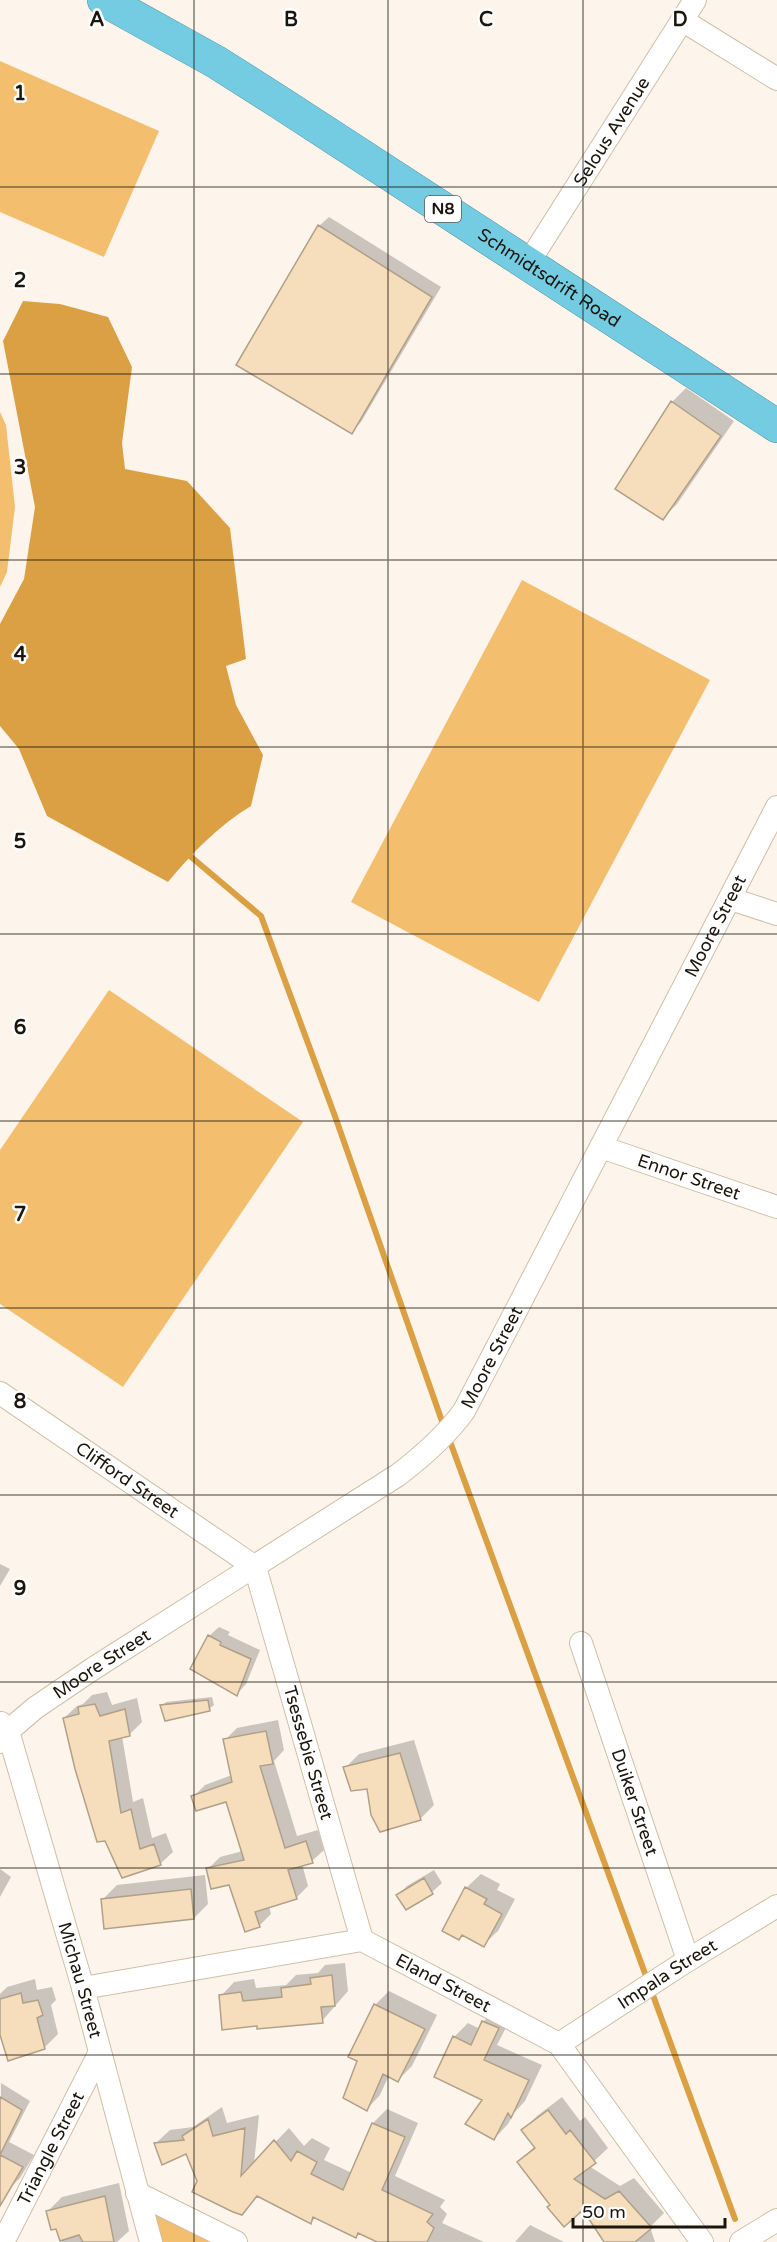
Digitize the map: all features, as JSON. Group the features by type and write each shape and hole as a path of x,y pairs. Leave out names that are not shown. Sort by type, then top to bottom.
{"highway":[{"name":"Schmidtsdrift Road","path":"104,0 216,62 777,426"}],"street":[{"name":"Selous Avenue","path":"527,265 695,0"},
{"path":"682,20 777,79"},
{"name":"Moore Street","path":"2,1732 94,1668 398,1475 423,1456 448,1432 464,1411 777,807"},
{"path":"731,899 777,914"},
{"name":"Ennor Street","path":"600,1148 777,1207"},
{"name":"Clifford Street","path":"0,1393 255,1567"},
{"name":"Tsessebie Street","path":"255,1567 362,1940"},
{"name":"Duiker Street","path":"581,1643 688,1960"},
{"name":"Michau Street","path":"2,1732 83,1988 151,2242"},
{"name":"Impala Street","path":"559,2044 688,1960 777,1906"},
{"path":"83,1988 362,1940"},
{"name":"Eland Street","path":"362,1940 559,2044 702,2242"},
{"name":"Triangle Street","path":"3,2242 99,2054"},
{"path":"137,2193 236,2242"},
{"path":"741,2242 770,2230"}],"shaded area":[{"path":"0,61 159,131 104,257 0,212"},
{"path":"23,301 60,304 108,317 132,367 122,443 125,469 187,481 230,528 246,659 226,666 236,705 263,755 251,806 227,822 206,841 168,882 47,816 19,749 0,726 0,624 24,579 35,507 3,341"},
{"path":"0,412 6,425 15,507 7,572 0,587"},
{"path":"522,580 710,680 539,1002 351,902"},
{"path":"109,990 303,1122 123,1387 0,1304 0,1150"},
{"path":"151,2212 211,2242 159,2242"}],"building":[{"path":"318,225 432,297 352,434 236,365"},
{"path":"671,401 721,436 663,520 615,489"},
{"path":"208,1635 221,1642 220,1645 251,1659 237,1696 190,1669"},
{"path":"208,1700 210,1711 165,1721 160,1705"},
{"path":"95,1704 100,1716 125,1709 130,1736 109,1741 121,1813 131,1809 140,1849 154,1844 161,1865 122,1878 105,1841 97,1842 75,1769 63,1718 79,1714 78,1707"},
{"path":"266,1731 273,1764 260,1766 285,1848 306,1841 313,1863 288,1870 297,1899 255,1912 260,1927 245,1932 229,1885 211,1889 206,1868 244,1860 226,1802 196,1811 191,1796 232,1782 223,1739"},
{"path":"400,1753 421,1820 380,1832 371,1815 367,1789 351,1791 343,1767"},
{"path":"424,1878 433,1894 406,1910 396,1895"},
{"path":"465,1887 487,1899 484,1904 502,1914 484,1947 462,1935 459,1940 442,1931"},
{"path":"191,1889 194,1919 104,1929 101,1899"},
{"path":"332,1975 335,2006 321,2007 323,2023 222,2030 219,1995 241,1992 243,2001 282,1997 281,1988 311,1984 310,1978"},
{"path":"21,1993 23,2003 38,2000 43,2015 37,2018 45,2049 8,2061 0,2035 0,1999"},
{"path":"374,2004 425,2029 398,2082 383,2074 367,2111 343,2098 357,2061 348,2057"},
{"path":"482,2021 499,2028 484,2060 529,2080 511,2118 508,2113 494,2140 465,2124 482,2100 434,2077 453,2036 471,2045"},
{"path":"0,2097 22,2110 0,2155"},
{"path":"548,2110 566,2134 570,2130 596,2163 574,2179 605,2199 619,2191 652,2228 635,2242 604,2242 583,2210 564,2227 547,2207 550,2205 517,2162 535,2148 521,2130"},
{"path":"208,2119 213,2136 245,2128 241,2176 274,2140 291,2161 297,2151 317,2162 311,2174 343,2190 372,2123 405,2137 382,2190 433,2214 427,2222 434,2228 427,2242 377,2242 358,2233 356,2238 313,2217 311,2224 257,2196 242,2215 192,2192 197,2181 186,2154 162,2165 154,2143 184,2140 182,2136"},
{"path":"0,2155 23,2167 0,2206"},
{"path":"105,2196 114,2242 83,2242 79,2235 60,2241 56,2229 51,2230 46,2211"}],"waterway":[{"path":"190,856 261,916 336,1119 444,1427"},
{"path":"448,1436 735,2219"}]}
